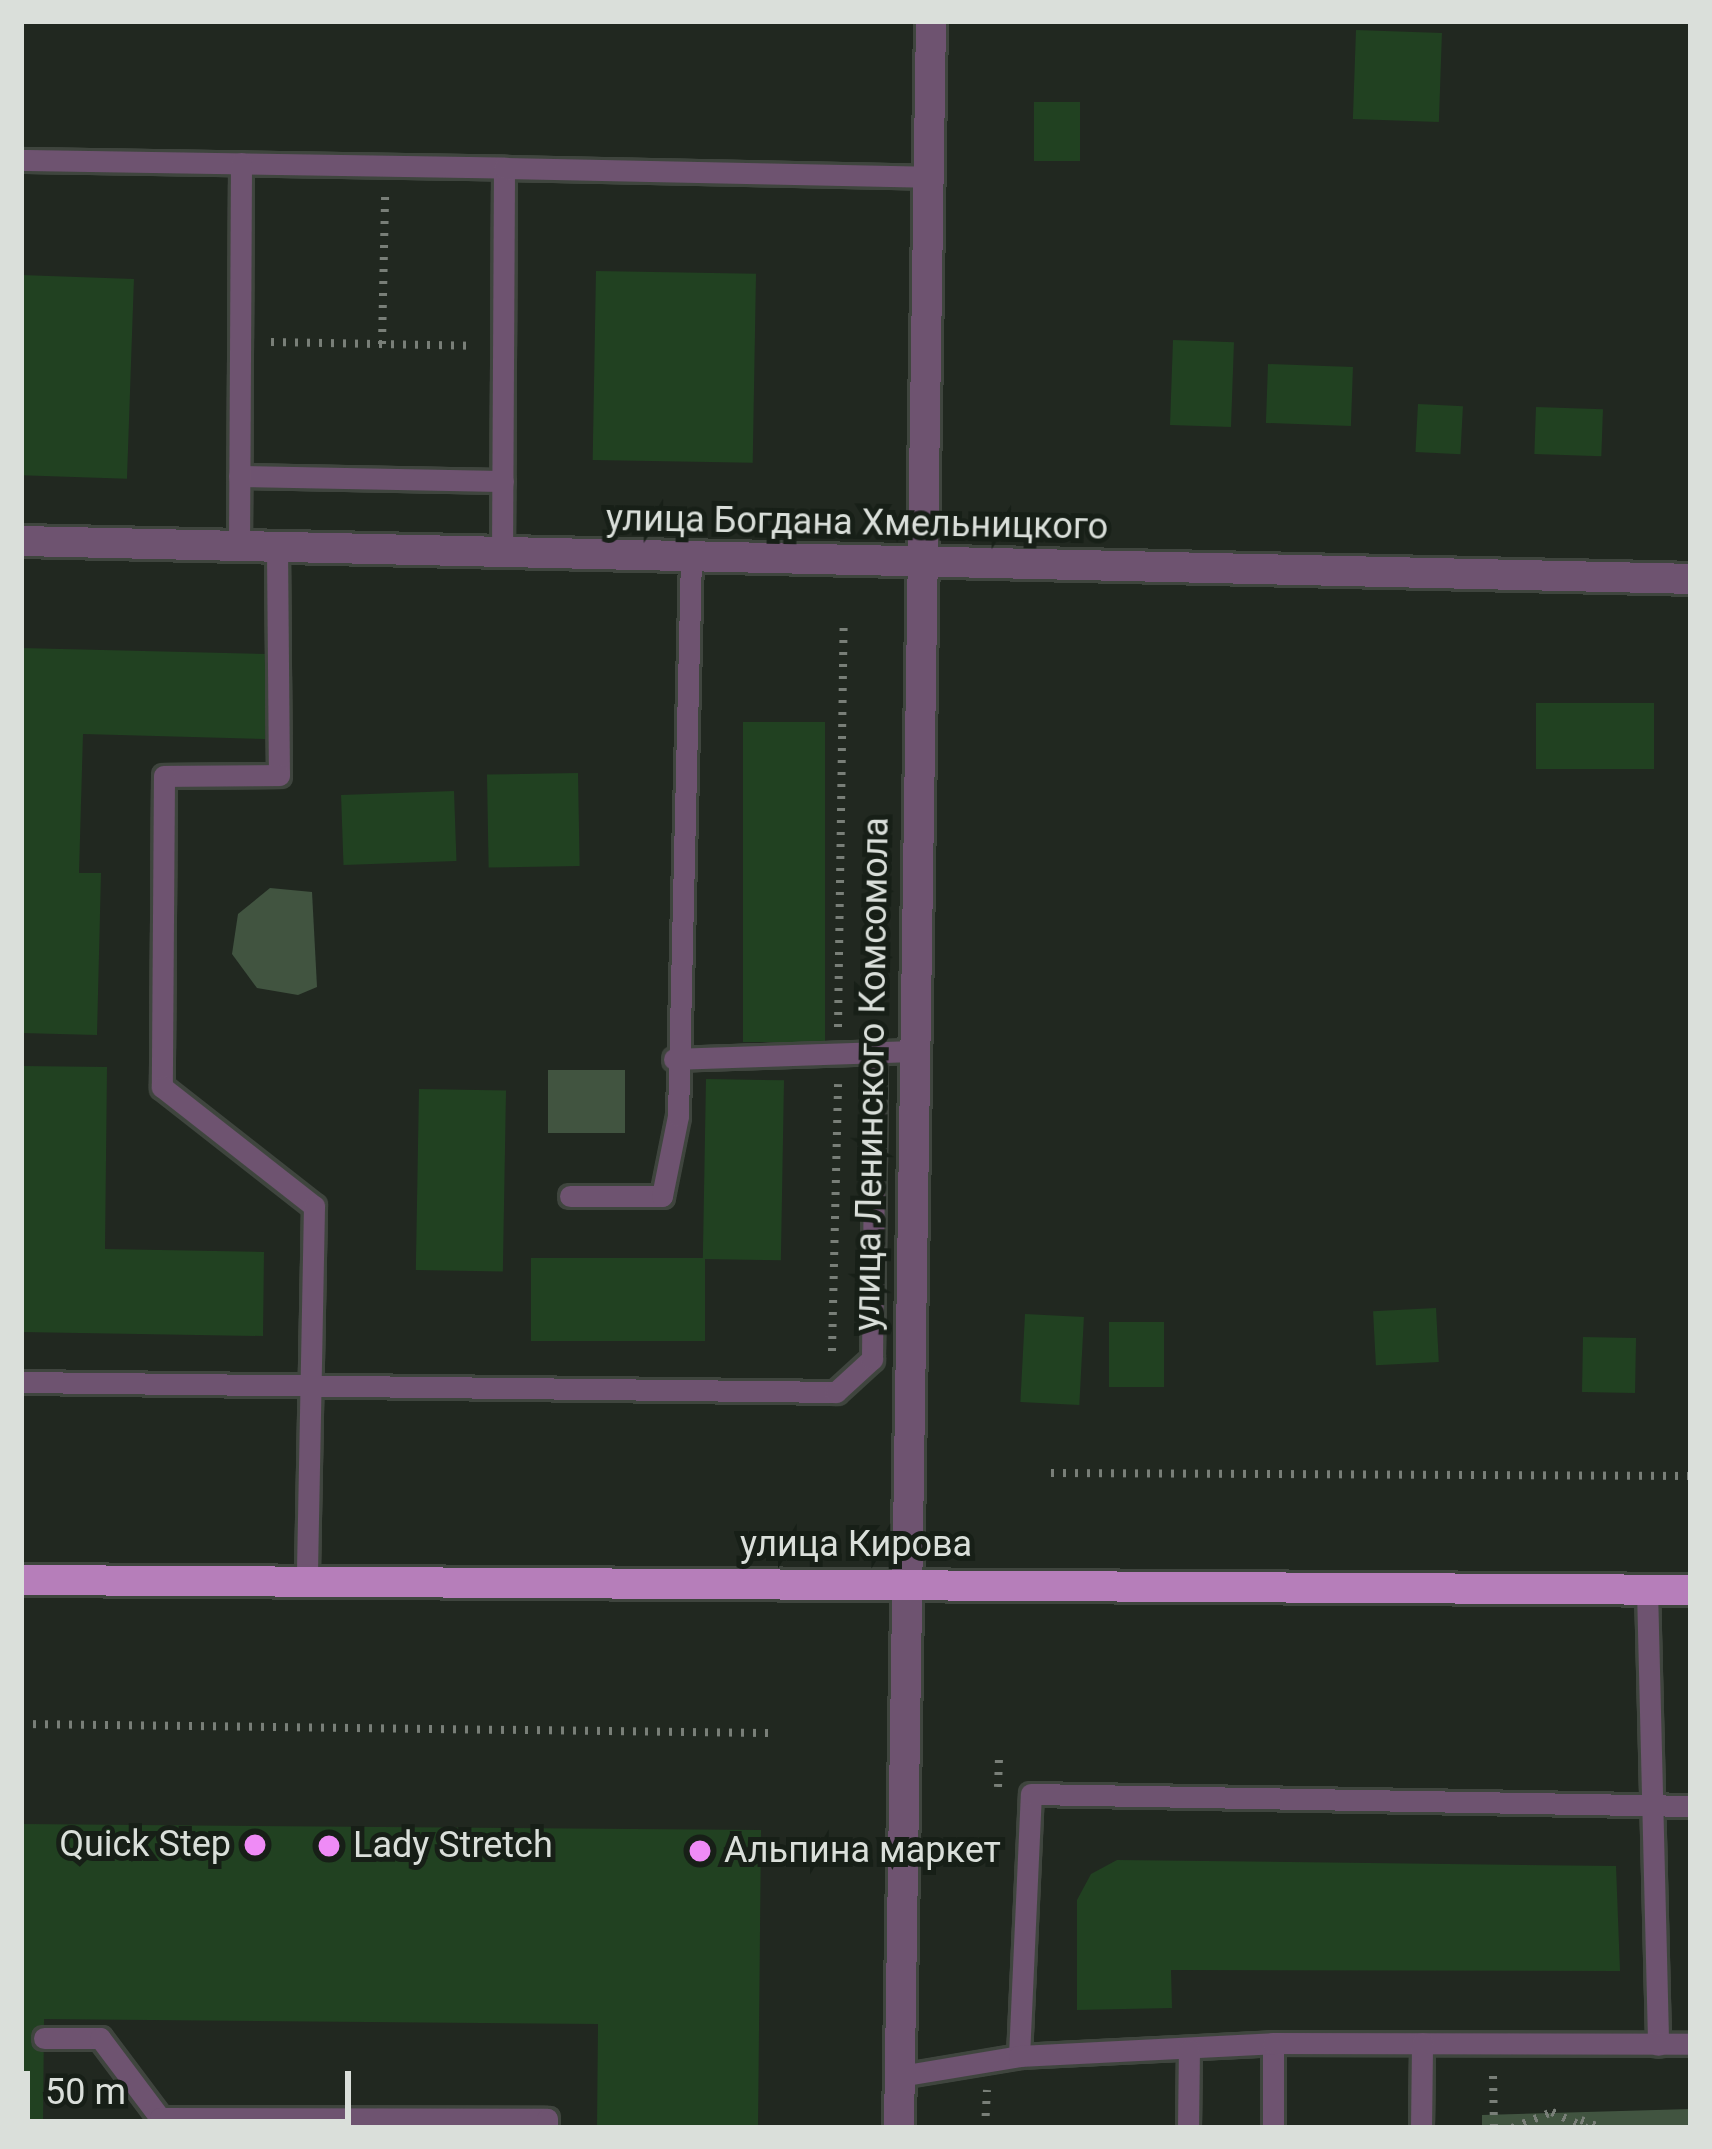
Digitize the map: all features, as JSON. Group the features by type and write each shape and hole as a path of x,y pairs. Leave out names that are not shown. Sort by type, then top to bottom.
{"main road":[{"name":"улица Кирова","path":"21,1580 1691,1590"}],"street":[{"name":"улица Ленинского Комсомола","path":"899,2128 916,566 931,21"},
{"name":"улица Богдана Хмельницкого","path":"21,541 916,566 1691,579"}],"lane":[{"path":"21,160 928,177"},
{"path":"239,548 241,164"},
{"path":"502,555 504,169"},
{"path":"239,476 502,481"},
{"path":"278,550 279,776 164,776 162,1087 314,1206 307,1583"},
{"path":"570,1196 662,1196 678,1116 674,1060 691,557"},
{"path":"21,1382 836,1392 872,1359 875,1051"},
{"path":"674,1060 911,1051"},
{"path":"1647,1589 1658,2044"},
{"path":"1018,2056 1030,1794 1691,1806"},
{"path":"44,2038 100,2038 160,2123 547,2119 547,2128"},
{"path":"900,2076 1018,2056 1274,2043 1691,2044"},
{"path":"1274,2043 1274,2128"},
{"path":"1421,2128 1422,2043"},
{"path":"1188,2128 1189,2050"}],"path":[{"path":"382,344 386,166"},
{"path":"240,341 503,347"},
{"path":"1051,1473 1691,1476"},
{"path":"21,1724 769,1733"},
{"path":"1493,2044 1494,2128"},
{"path":"1512,2128 1534,2114 1569,2116 1602,2128"},
{"path":"1569,2116 1587,2128"}],"green space":[{"path":"270,888 312,892 317,987 298,995 257,988 232,954 238,914"},
{"path":"548,1070 625,1070 625,1133 548,1133"},
{"path":"1691,2109 1691,2128 1482,2128 1482,2115"}],"building":[{"path":"1356,30 1442,33 1439,122 1353,119"},
{"path":"1034,102 1080,102 1080,161 1034,161"},
{"path":"596,271 756,274 753,463 593,460"},
{"path":"21,275 134,279 127,479 21,475"},
{"path":"1173,340 1234,342 1231,427 1170,425"},
{"path":"1268,364 1353,367 1351,426 1266,423"},
{"path":"1418,404 1463,406 1460,454 1415,452"},
{"path":"1536,407 1603,409 1601,456 1534,454"},
{"path":"21,648 267,654 265,739 83,734 79,873 101,873 97,1035 21,1033"},
{"path":"1536,703 1654,703 1654,769 1536,769"},
{"path":"743,722 825,722 825,1042 743,1042"},
{"path":"578,773 580,866 489,868 487,775"},
{"path":"454,791 456,861 344,865 341,795"},
{"path":"22,1066 107,1067 105,1249 264,1252 263,1336 21,1332"},
{"path":"706,1079 784,1080 781,1260 703,1259"},
{"path":"419,1089 506,1091 503,1271 416,1270"},
{"path":"531,1258 705,1258 705,1341 531,1341"},
{"path":"1436,1308 1439,1362 1376,1365 1373,1311"},
{"path":"1025,1314 1084,1317 1079,1405 1020,1402"},
{"path":"1109,1322 1164,1322 1164,1387 1109,1387"},
{"path":"1583,1337 1636,1338 1635,1393 1582,1392"},
{"path":"21,1824 761,1830 758,2128 597,2128 598,2024 44,2019 43,2128 21,2128"},
{"path":"1117,1860 1616,1866 1620,1971 1171,1970 1172,2008 1077,2010 1077,1900 1091,1874"}],"place":[{"name":"Quick Step","path":"255,1845"},
{"name":"Lady Stretch","path":"329,1846"},
{"name":"Альпина маркет","path":"700,1851"}]}
